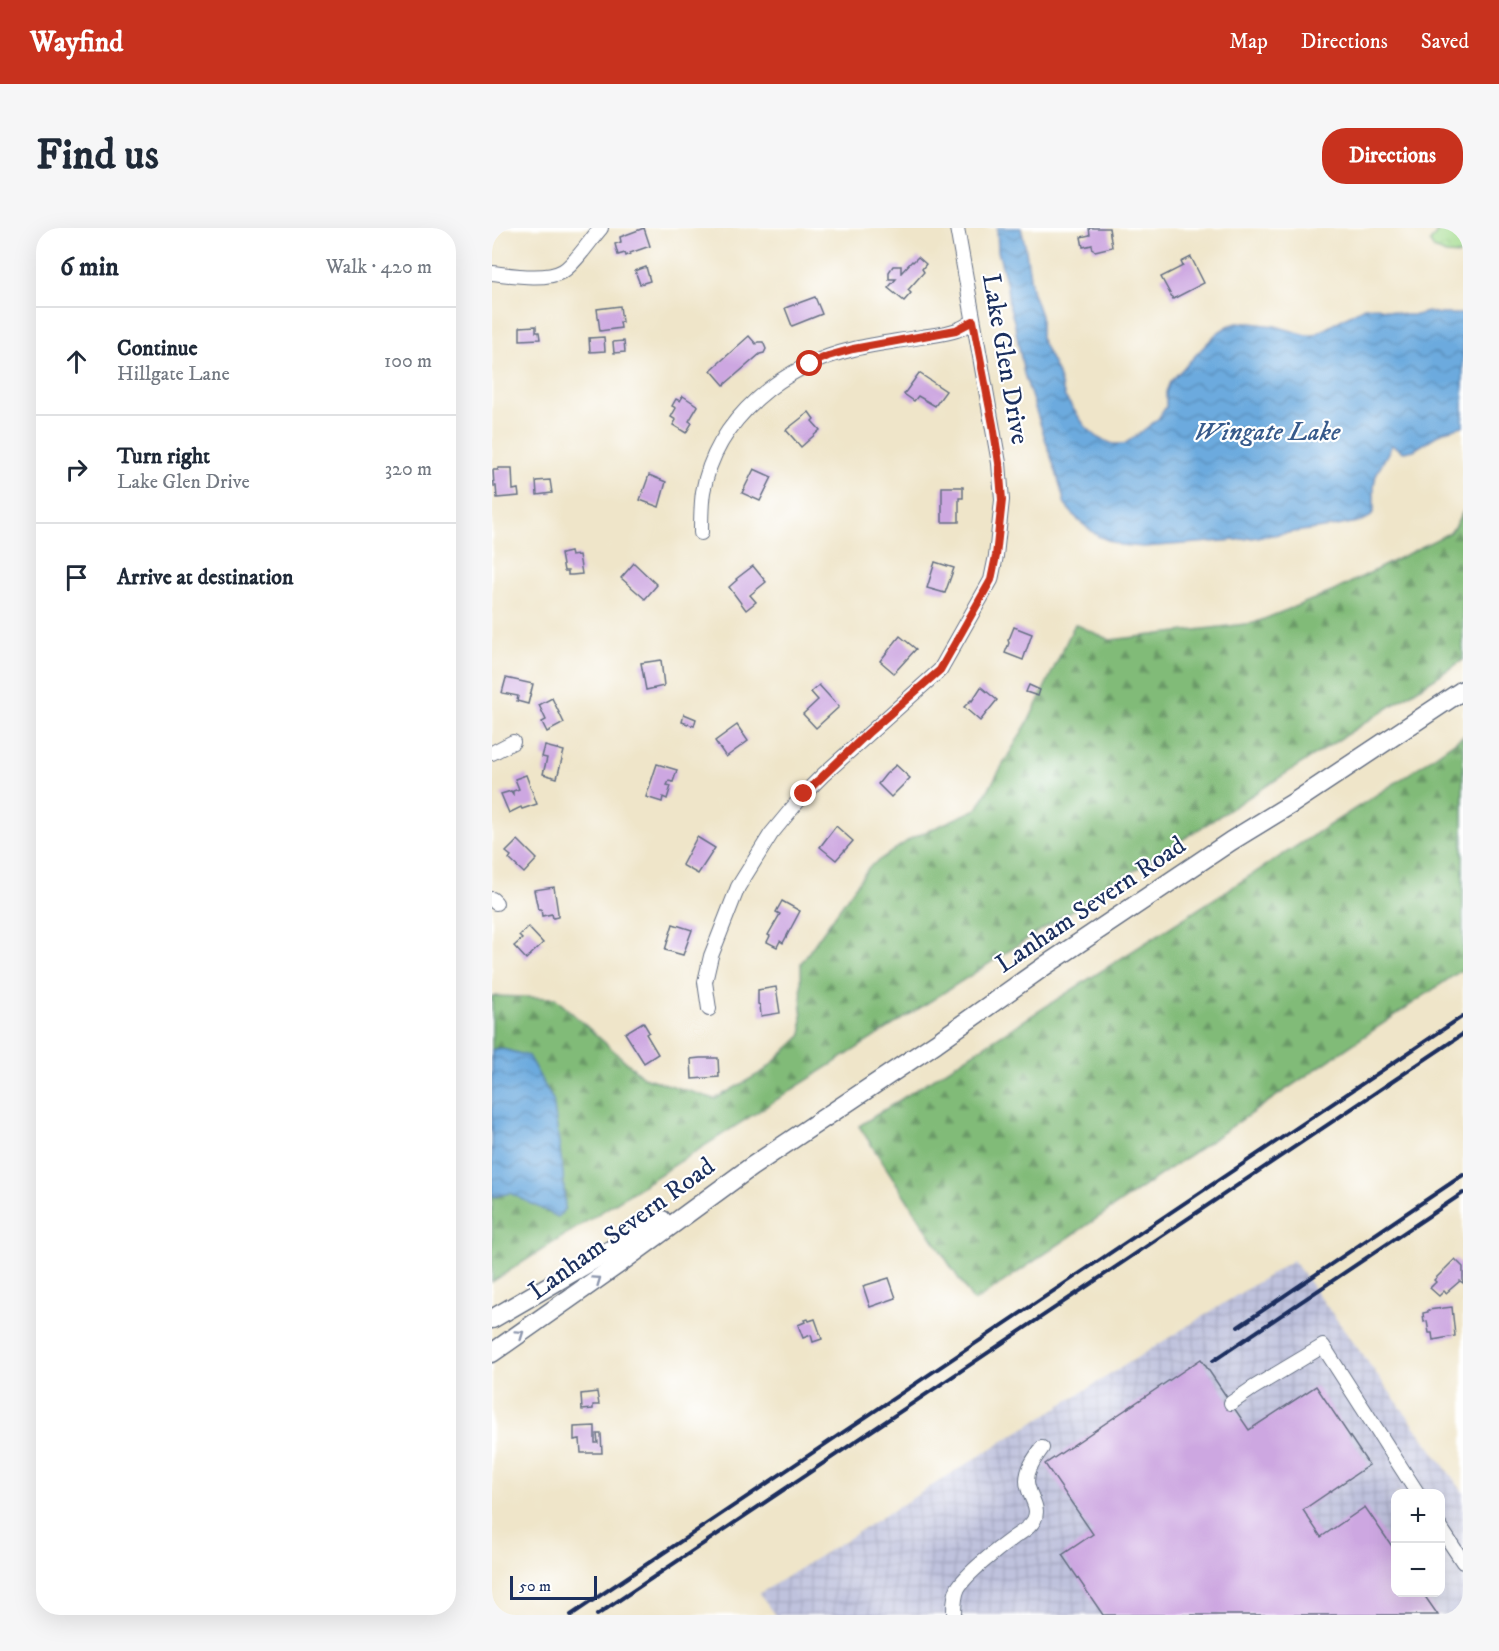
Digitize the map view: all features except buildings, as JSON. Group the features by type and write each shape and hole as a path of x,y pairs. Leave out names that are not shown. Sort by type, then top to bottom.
{"main road":[{"name":"Lanham Severn Road","path":"492,1353 752,1167 1046,965 1463,690"},
{"name":"Lanham Severn Road","path":"492,1319 752,1167"}],"street":[{"path":"492,273 539,276 561,272 568,267 600,228"},
{"name":"Lake Glen Drive","path":"709,1009 705,981 711,956 738,886 771,834 816,781 940,670 991,580 1002,500 999,463 957,228"},
{"path":"701,533 703,490 715,454 740,416 783,378 828,356 882,343 956,330 973,321"},
{"path":"492,753 513,742"},
{"path":"1231,1403 1323,1346 1416,1489"},
{"path":"954,1615 955,1596 959,1586 1000,1548 1030,1525 1034,1519 1035,1505 1027,1483 1028,1474 1042,1448"},
{"path":"1445,1535 1463,1562"}],"shaded area":[{"path":"1293,1260 1463,1492 1463,1615 775,1615 759,1594"}],"green space":[{"path":"1440,228 1463,228 1463,255 1446,254 1434,249 1430,242"},
{"path":"1463,512 1463,660 492,1282 492,996 555,998 643,1077 715,1099 764,1071 802,1035 801,963 869,867 912,838 977,809 1029,720 1075,624 1110,640 1254,623 1334,591 1451,532"},
{"path":"1463,736 1463,969 974,1302 859,1126 1403,778"}],"water":[{"name":"Wingate Lake","path":"997,228 1021,228 1032,290 1041,316 1041,339 1057,372 1065,397 1085,426 1098,438 1113,444 1124,444 1158,419 1166,407 1166,392 1170,382 1217,333 1228,326 1250,323 1314,335 1364,307 1377,307 1404,315 1428,312 1463,314 1463,426 1444,431 1414,450 1404,452 1392,445 1376,475 1374,511 1370,517 1362,521 1237,540 1144,547 1120,545 1098,536 1079,521 1065,505 1024,374 998,251"},
{"path":"499,1048 528,1056 553,1100 563,1172 565,1209 558,1217 510,1193 492,1197 492,1050"}],"railway":[{"path":"571,1615 1463,1016"},
{"path":"597,1615 1463,1034"},
{"path":"1238,1327 1463,1175"},
{"path":"1213,1361 1463,1193"}],"route":[{"path":"804,794 868,733 940,670 991,580 1002,500 993,425 973,321 956,330 853,349 810,364"}]}
